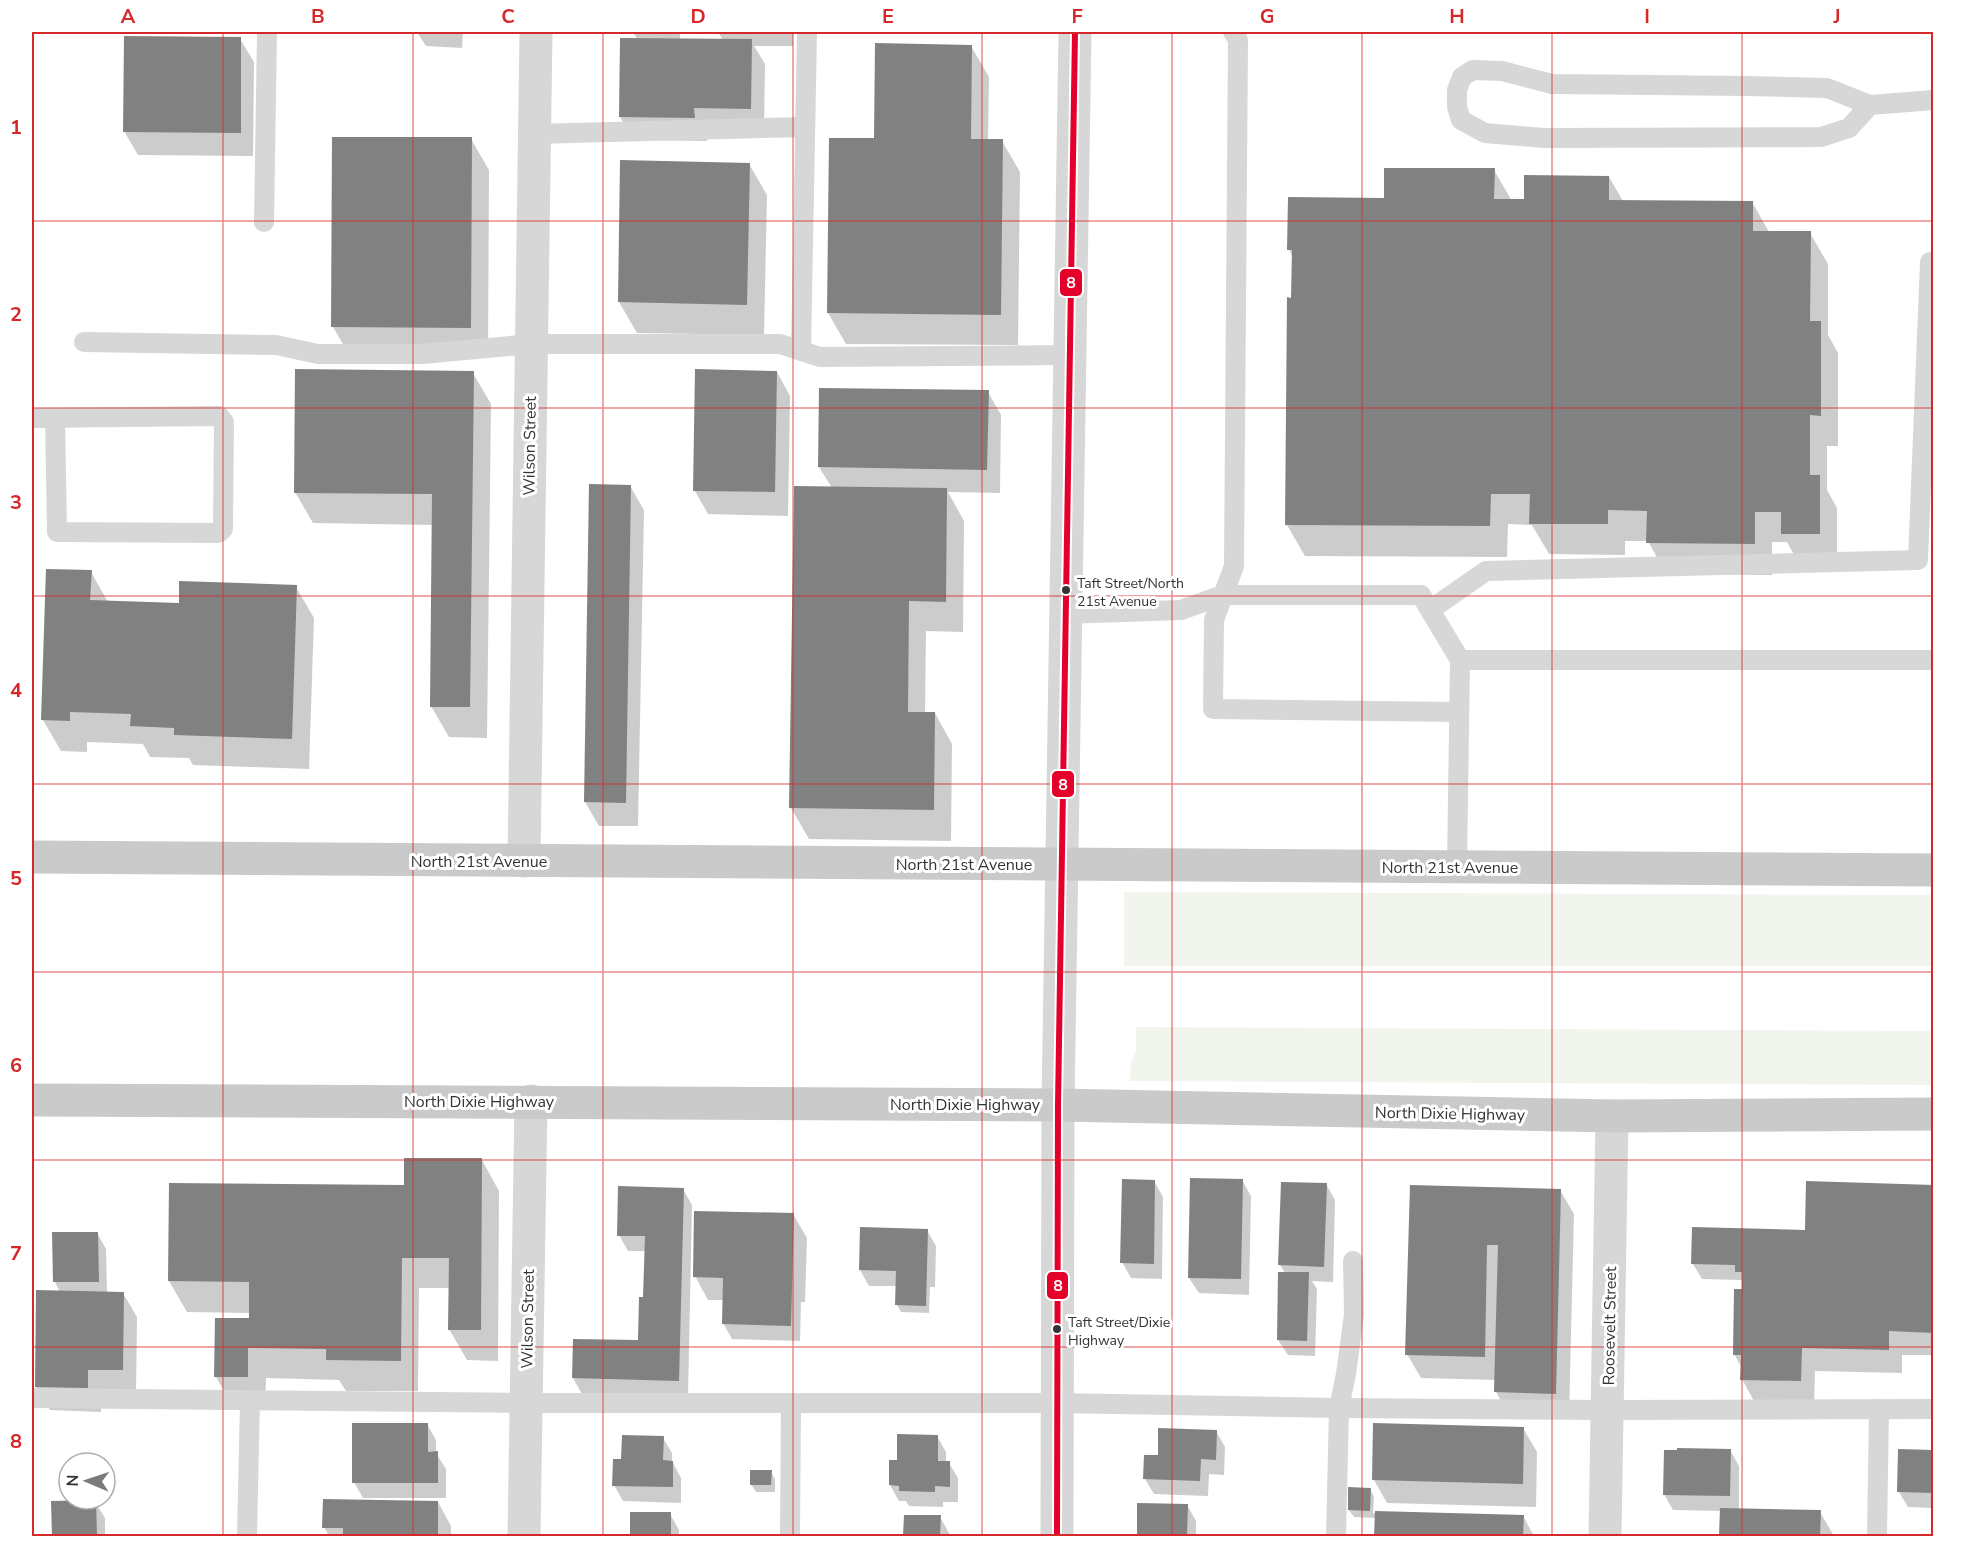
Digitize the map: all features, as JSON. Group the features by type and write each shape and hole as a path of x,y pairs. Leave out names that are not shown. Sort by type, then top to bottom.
{"main road":[{"name":"North 21st Avenue","path":"32,857 1934,870"},
{"name":"North Dixie Highway","path":"32,1100 1058,1105 1612,1116 1934,1114"}],"street":[{"name":"Wilson Street","path":"524,861 536,32"},
{"path":"1057,1536 1058,1105 1075,32"},
{"name":"Wilson Street","path":"524,1536 531,1101"},
{"name":"Roosevelt Street","path":"1605,1536 1612,1116"}],"lane":[{"path":"264,222 267,32"},
{"path":"801,351 807,32"},
{"path":"1233,32 1238,40 1234,566 1214,620 1213,709 1459,712"},
{"path":"1870,105 1849,128 1821,138 1544,138 1485,133 1473,127 1461,120 1457,107 1457,90 1462,77 1473,70 1502,71 1552,84 1827,88 1870,105 1934,100"},
{"path":"534,134 805,127"},
{"path":"1430,610 1486,571 1918,560 1930,262 1934,262"},
{"path":"84,342 276,345 318,354 422,354 531,344 780,344 820,357 1069,355"},
{"path":"32,418 219,416 224,422 223,529 217,533 57,532 56,418"},
{"path":"1065,614 1181,610 1223,595 1421,595 1460,660 1457,867"},
{"path":"1460,660 1934,660"},
{"path":"1336,1536 1339,1408 1354,1314 1353,1261"},
{"path":"32,1398 526,1403 1057,1403 1607,1410 1934,1409"},
{"path":"247,1536 250,1400"},
{"path":"790,1403 790,1536"},
{"path":"1877,1536 1879,1409"}],"shaded area":[{"path":"1124,892 1933,895 1933,966 1124,966"},
{"path":"1136,1027 1933,1031 1933,1085 1130,1081 1131,1062 1136,1051"}],"building":[{"path":"124,36 241,37 241,133 123,132"},
{"path":"620,38 752,39 751,109 694,108 695,118 619,117"},
{"path":"875,43 972,45 971,139 1003,139 1001,315 827,313 829,138 874,138"},
{"path":"332,137 472,137 471,328 331,327"},
{"path":"620,160 750,163 747,305 618,302"},
{"path":"1384,168 1495,168 1494,199 1524,199 1524,175 1609,176 1609,200 1753,201 1753,231 1811,231 1810,321 1821,321 1821,416 1810,415 1810,475 1820,475 1820,534 1781,534 1781,512 1755,512 1755,544 1646,543 1647,511 1608,510 1608,524 1529,524 1530,494 1491,494 1490,526 1285,525 1287,297 1291,298 1292,250 1287,250 1288,197 1384,198"},
{"path":"295,369 474,371 470,707 430,707 432,494 294,493"},
{"path":"695,369 777,371 775,492 693,491"},
{"path":"819,388 989,390 987,470 818,467"},
{"path":"589,484 631,485 626,803 584,802"},
{"path":"794,486 947,488 946,602 909,601 908,712 935,712 934,810 789,808"},
{"path":"46,569 92,570 90,600 179,603 179,581 297,585 292,739 174,735 174,728 130,726 131,714 70,712 70,721 41,720"},
{"path":"404,1158 482,1158 481,1330 448,1330 449,1258 402,1258 401,1361 326,1360 326,1349 248,1348 248,1377 214,1377 215,1318 249,1318 249,1282 168,1281 169,1183 404,1185"},
{"path":"1190,1178 1243,1179 1241,1279 1188,1278"},
{"path":"1122,1179 1155,1180 1154,1264 1120,1263"},
{"path":"1806,1181 1934,1185 1934,1333 1889,1331 1889,1350 1802,1348 1801,1381 1740,1380 1741,1355 1733,1355 1734,1289 1742,1289 1742,1272 1735,1272 1735,1265 1691,1264 1692,1227 1805,1230"},
{"path":"1281,1182 1327,1183 1324,1267 1278,1265"},
{"path":"1410,1185 1561,1189 1556,1394 1494,1392 1498,1245 1487,1245 1485,1357 1405,1355"},
{"path":"618,1186 684,1188 679,1381 572,1378 573,1339 638,1340 639,1297 643,1297 645,1236 617,1236"},
{"path":"694,1211 794,1213 791,1326 722,1324 723,1278 693,1277"},
{"path":"860,1227 928,1229 926,1306 895,1305 896,1271 859,1270"},
{"path":"52,1232 98,1232 99,1282 53,1282"},
{"path":"1278,1272 1309,1272 1307,1341 1277,1340"},
{"path":"36,1290 124,1292 123,1370 88,1370 88,1388 35,1387"},
{"path":"352,1423 428,1423 428,1452 438,1451 438,1483 352,1483"},
{"path":"1373,1423 1524,1427 1523,1484 1372,1480"},
{"path":"1158,1428 1217,1430 1216,1460 1201,1459 1200,1481 1143,1479 1144,1455 1158,1455"},
{"path":"897,1434 938,1435 938,1461 950,1461 950,1487 935,1486 935,1492 899,1491 899,1486 889,1485 889,1460 897,1460"},
{"path":"622,1435 664,1436 663,1460 673,1461 673,1487 612,1486 613,1459 621,1459"},
{"path":"1677,1448 1731,1449 1730,1496 1663,1495 1664,1450 1677,1450"},
{"path":"1898,1449 1934,1450 1934,1493 1897,1492"},
{"path":"750,1470 772,1470 771,1485 750,1485"},
{"path":"1348,1487 1371,1488 1370,1511 1348,1510"},
{"path":"323,1499 438,1501 438,1536 343,1536 343,1528 322,1528"},
{"path":"51,1501 57,1501 57,1511 96,1511 97,1536 52,1536"},
{"path":"1137,1503 1188,1504 1187,1536 1137,1536"},
{"path":"1720,1508 1821,1510 1820,1536 1719,1536"},
{"path":"1375,1511 1524,1515 1523,1536 1374,1536"},
{"path":"630,1512 671,1512 671,1536 630,1536"},
{"path":"904,1515 941,1515 940,1536 903,1536"}],"transit line":[{"name":"8","path":"1057,1536 1058,1105 1075,32"}],"place":[{"name":"Taft Street/North 21st Avenue","path":"1066,590"},
{"name":"Taft Street/Dixie Highway","path":"1057,1329"}]}
